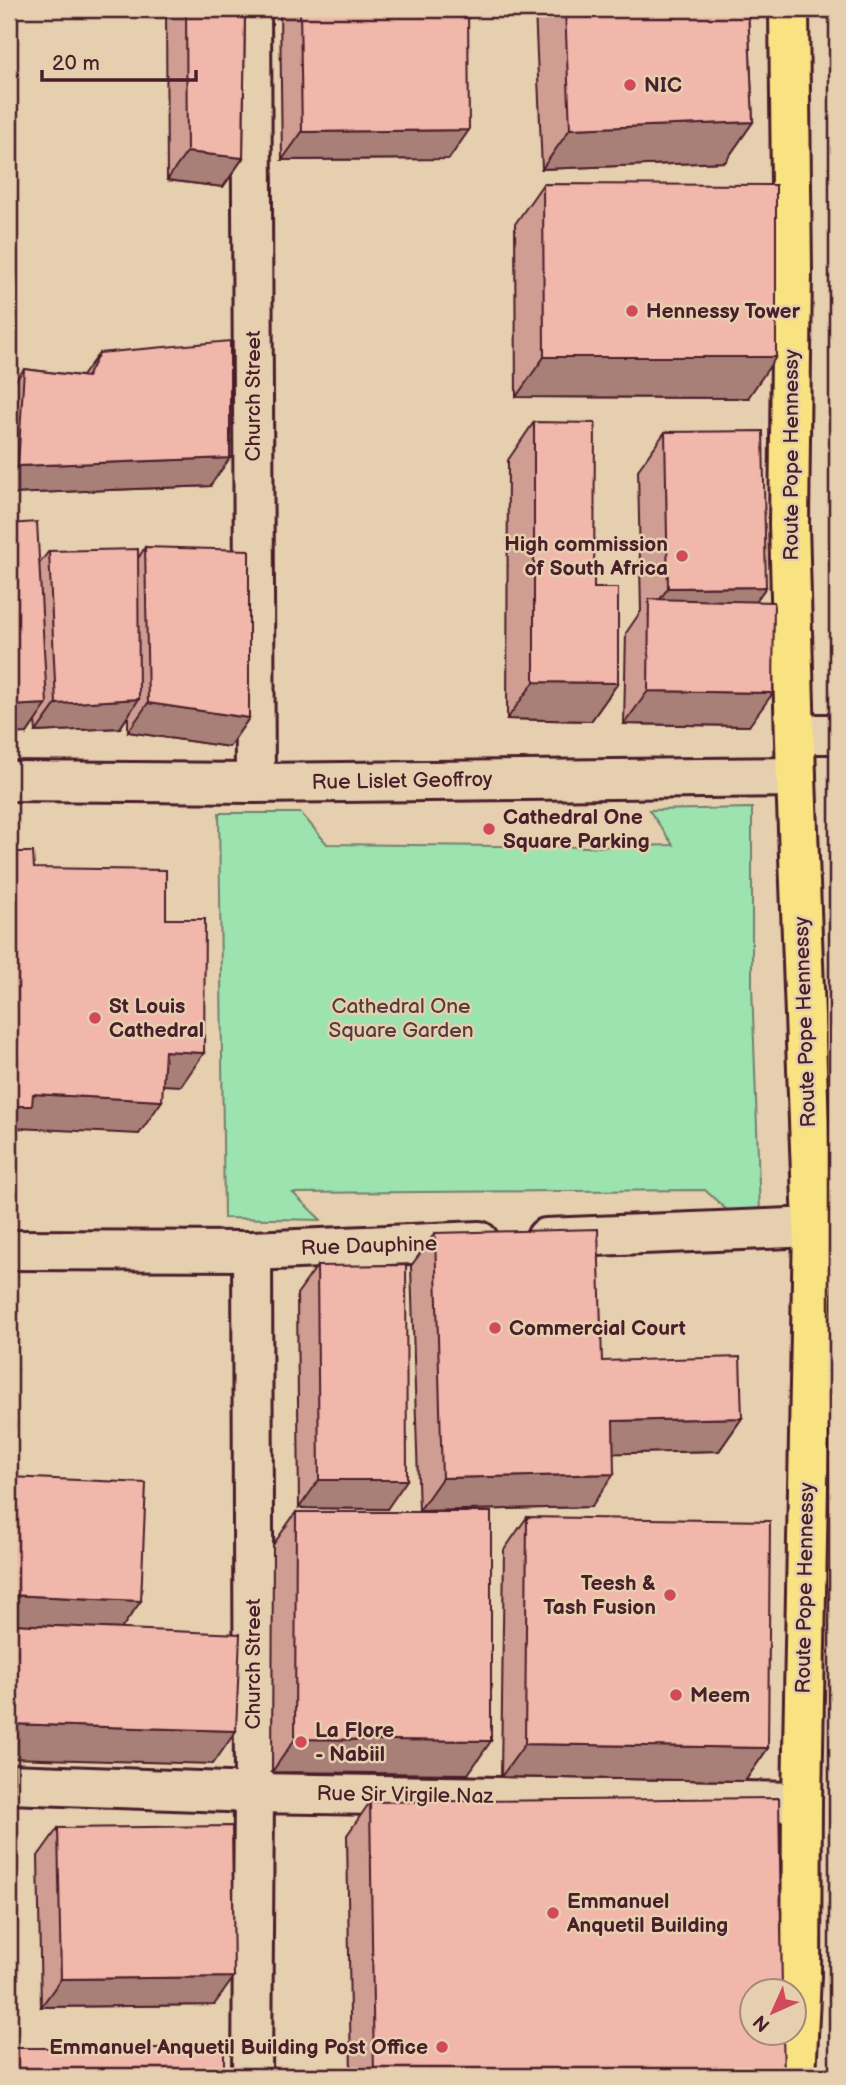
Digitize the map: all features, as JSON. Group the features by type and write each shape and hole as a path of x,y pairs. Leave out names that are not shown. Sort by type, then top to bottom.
{"main road":[{"name":"Route Pope Hennessy","path":"789,9 792,271 789,524 796,777 825,1227 802,1802 801,1976 796,2076"}],"street":[{"name":"Church Street","path":"251,9 255,783"},
{"path":"795,734 837,734"},
{"name":"Rue Lislet Geoffroy","path":"9,781 255,783 796,777"},
{"name":"Rue Dauphine","path":"9,1250 252,1251 825,1227"},
{"name":"Church Street","path":"252,1251 252,2076"},
{"name":"Rue Sir Virgile Naz","path":"9,1784 254,1793 802,1802"}],"green space":[{"name":"Cathedral One Square Garden","path":"752,808 752,985 760,1214 730,1213 705,1190 293,1193 321,1220 224,1218 219,813 301,813 327,844 589,847 673,845 649,810"}],"building":[{"path":"9,9 13,9 10,157 9,157"},
{"path":"186,9 245,9 243,158 187,152"},
{"path":"300,9 468,9 469,130 302,132"},
{"name":"NIC","path":"565,9 748,9 753,122 570,129"},
{"name":"Hennessy Tower","path":"543,184 776,185 776,357 544,357"},
{"path":"230,341 230,458 18,466 24,369 87,377 99,353"},
{"path":"534,422 595,423 594,588 618,588 618,683 534,682"},
{"path":"763,431 766,587 668,588 665,432"},
{"path":"37,522 47,704 9,706 9,524"},
{"path":"145,547 249,550 249,718 148,703"},
{"path":"138,549 139,699 56,704 49,551"},
{"path":"649,599 774,602 773,693 648,691"},
{"name":"St Louis Cathedral","path":"9,852 33,852 34,868 166,870 166,919 205,919 204,1053 165,1051 162,1101 33,1094 32,1106 9,1106"},
{"name":"Commercial Court","path":"598,1229 602,1361 740,1357 742,1418 613,1421 614,1474 442,1478 435,1233"},
{"path":"406,1265 407,1480 319,1480 317,1266"},
{"path":"9,1477 146,1483 141,1601 9,1595"},
{"path":"296,1512 491,1512 491,1741 295,1739"},
{"path":"527,1517 770,1521 768,1748 525,1744"},
{"path":"9,1624 240,1634 236,1731 9,1724"},
{"path":"9,1763 14,1763 17,1921 9,1922"},
{"name":"Emmanuel Anquetil Building","path":"779,1798 782,1976 738,1976 738,2046 783,2046 784,2076 374,2076 370,1802"},
{"path":"232,1826 234,1977 61,1979 58,1828"},
{"path":"9,2048 224,2048 224,2076 9,2076"}],"place":[{"name":"NIC","path":"630,85"},
{"name":"Hennessy Tower","path":"632,311"},
{"name":"High commission of South Africa","path":"682,556"},
{"name":"Cathedral One Square Parking","path":"489,829"},
{"name":"St Louis Cathedral","path":"95,1018"},
{"name":"Commercial Court","path":"495,1328"},
{"name":"Teesh & Tash Fusion","path":"670,1595"},
{"name":"Meem","path":"676,1695"},
{"name":"La Flore - Nabiil","path":"301,1742"},
{"name":"Emmanuel Anquetil Building","path":"553,1913"},
{"name":"Emmanuel Anquetil Building Post Office","path":"442,2047"}]}
